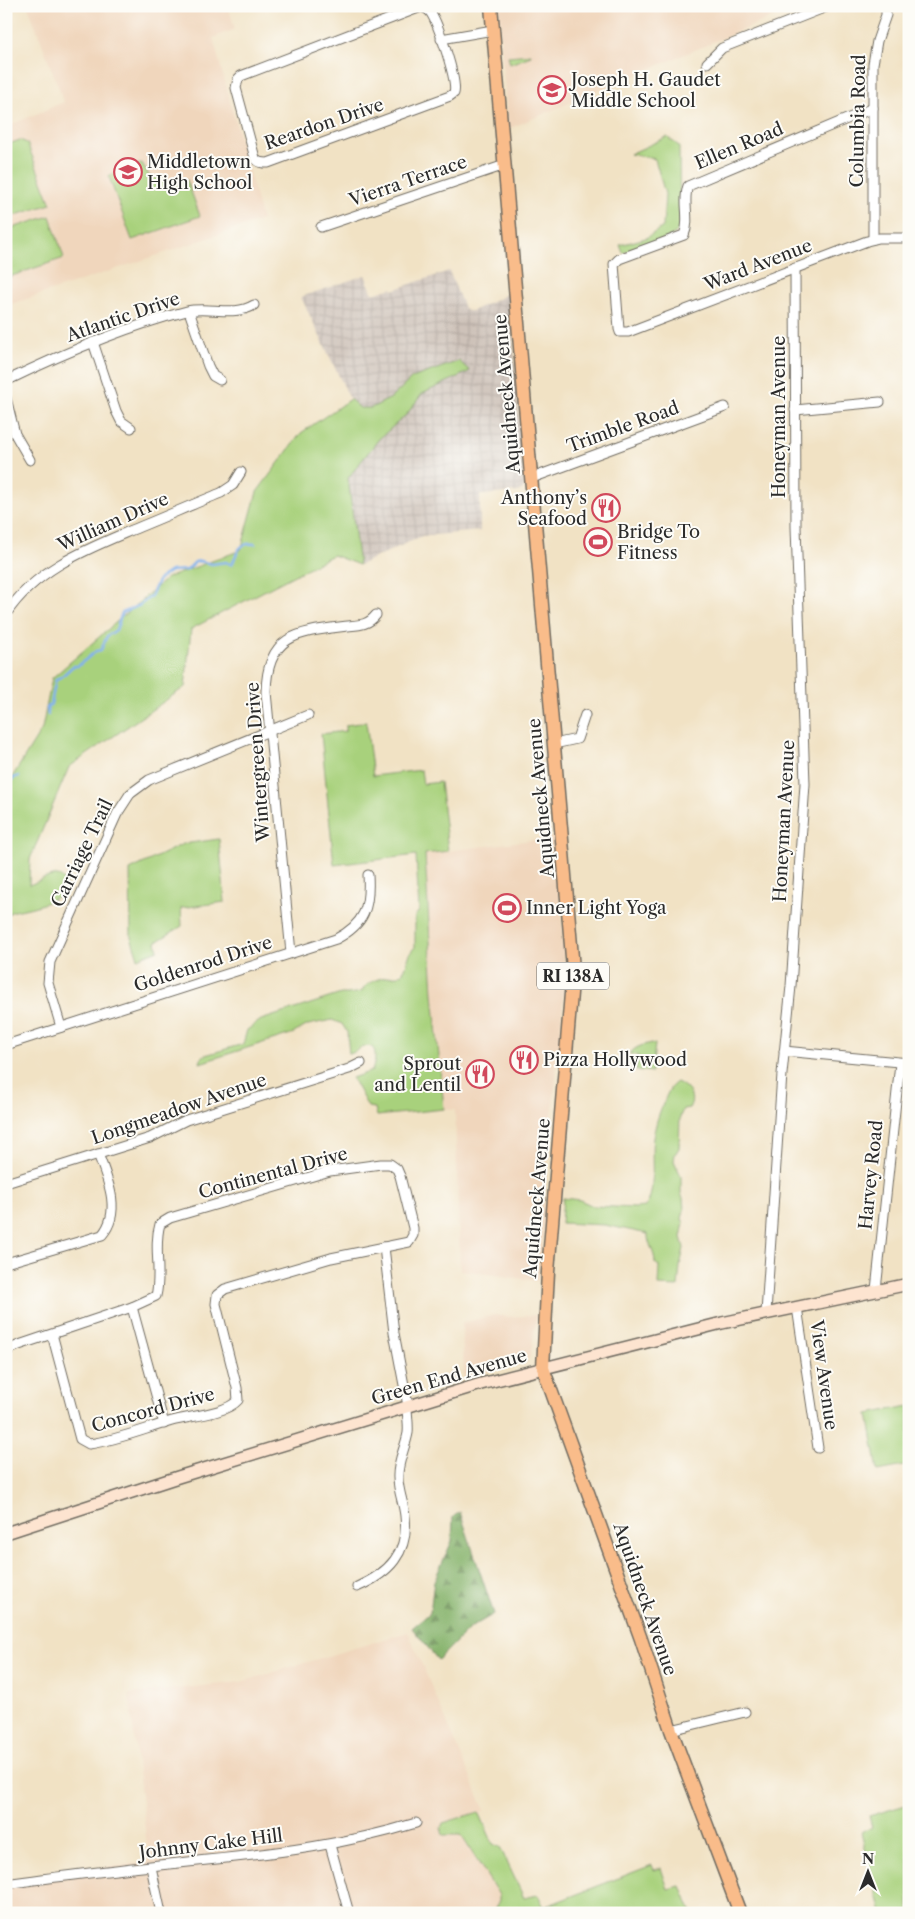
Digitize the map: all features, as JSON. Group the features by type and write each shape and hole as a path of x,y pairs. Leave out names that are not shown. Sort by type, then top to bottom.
{"main road":[{"name":"Aquidneck Avenue","path":"491,6 573,969 547,1282 543,1368 642,1639 671,1730 740,1913"},
{"name":"Green End Avenue","path":"6,1533 408,1406 543,1368 766,1313 909,1284"}],"street":[{"path":"707,62 722,48 829,6"},
{"name":"Columbia Road","path":"873,239 873,57 886,15 886,6"},
{"name":"Reardon Drive","path":"421,7 431,13 441,39 455,82 454,93 450,96 268,163 257,161 255,158 236,88 238,79 241,76 421,7"},
{"path":"441,39 493,30"},
{"name":"Ellen Road","path":"620,332 614,264 619,259 684,235 688,186 873,108"},
{"name":"Vierra Terrace","path":"321,227 505,165"},
{"name":"Ward Avenue","path":"620,332 628,332 873,239 909,238"},
{"name":"Honeyman Avenue","path":"766,1313 805,784 796,528 795,268"},
{"name":"Atlantic Drive","path":"6,381 93,342 188,311 209,309 244,310 254,305"},
{"path":"188,311 208,366 213,376 220,380"},
{"path":"93,342 116,411 121,421 131,428"},
{"path":"6,398 15,434 30,460"},
{"path":"795,410 880,402"},
{"name":"Trimble Road","path":"532,478 724,407"},
{"name":"William Drive","path":"6,614 30,586 54,567 88,549 221,493 233,485 241,472"},
{"name":"Wintergreen Drive","path":"291,953 266,692 266,676 269,664 274,653 283,643 301,633 367,623 376,615"},
{"name":"Carriage Trail","path":"60,1028 48,983 50,962 122,804 138,786 149,780 308,715"},
{"path":"554,744 577,739 585,715"},
{"name":"Goldenrod Drive","path":"6,1045 336,939 352,930 364,914 368,904 368,875"},
{"path":"784,1052 904,1063"},
{"name":"Longmeadow Avenue","path":"6,1183 157,1135 186,1120 349,1069 361,1063"},
{"name":"Harvey Road","path":"876,1290 904,1063"},
{"path":"6,1263 102,1236 108,1228 112,1194 98,1154"},
{"name":"Continental Drive","path":"6,1351 132,1307 156,1296 159,1283 156,1236 160,1224 170,1218 330,1171 381,1164 390,1164 397,1169 405,1194 413,1235 409,1242 384,1247"},
{"path":"357,1586 383,1573 393,1562 403,1548 406,1532 405,1515 398,1480 398,1464 408,1432 408,1406 394,1332 384,1247"},
{"name":"Concord Drive","path":"52,1334 80,1439 89,1444 105,1442 164,1424 220,1410 234,1404 238,1400 237,1388 215,1299 220,1292 331,1258 384,1247"},
{"path":"132,1307 164,1424"},
{"name":"View Avenue","path":"797,1307 818,1448"},
{"path":"671,1730 745,1712"},
{"name":"Johnny Cake Hill","path":"6,1884 258,1856 330,1845 416,1823"},
{"path":"330,1845 349,1913"},
{"path":"151,1867 161,1913"}],"shaded area":[{"name":"Middletown High School","path":"28,6 228,6 235,29 213,38 262,220 6,306 6,127 64,102"},
{"name":"Joseph H. Gaudet Middle School","path":"498,6 803,6 508,129"},
{"path":"449,271 464,308 468,311 472,311 502,297 510,291 524,488 518,492 480,495 480,531 422,536 359,565 348,478 379,439 407,414 422,394 470,371 412,378 391,398 371,408 360,408 350,399 301,297 365,275 373,294 392,288 393,290"},
{"path":"554,837 565,967 560,1049 544,1200 546,1213 538,1281 460,1270 455,1110 444,1109 433,994 425,854"},
{"path":"494,1315 512,1317 537,1315 530,1357 464,1379 462,1323"},
{"path":"408,1632 485,1811 443,1823 461,1835 499,1895 505,1913 6,1913 6,1881 149,1862 129,1694 241,1682"}],"green space":[{"path":"531,54 531,56 510,64 508,56"},
{"path":"667,137 679,146 680,227 677,232 663,240 623,253 620,245 646,238 663,227 665,194 655,159 630,154"},
{"path":"20,140 27,143 51,204 6,218 6,145"},
{"path":"142,163 150,177 162,176 167,187 187,180 200,216 132,240 109,177 112,174"},
{"path":"50,216 64,258 6,278 6,230"},
{"path":"459,361 470,371 422,394 407,414 379,439 348,478 359,565 333,555 191,629 185,687 69,767 30,859 29,885 50,876 56,876 64,880 66,886 62,892 49,901 34,907 11,912 6,916 6,787 42,729 52,678 167,578 241,550 257,492 301,433 350,399 360,408 371,408 391,398 412,378"},
{"path":"366,722 373,776 421,770 423,784 440,782 448,851 425,854 433,994 444,1109 377,1116 375,1108 368,1107 352,1078 372,1071 375,1058 374,1050 368,1046 349,1054 347,1032 342,1024 332,1020 308,1025 294,1033 200,1063 202,1056 243,1044 247,1030 261,1020 341,994 361,992 373,981 399,976 405,969 410,954 415,947 415,916 419,911 416,855 334,865 321,734 346,731 346,725"},
{"path":"219,839 225,902 181,908 182,926 156,942 158,950 138,958 131,937 130,870 183,844"},
{"path":"655,1044 652,1072 636,1070 638,1055 630,1054 643,1045"},
{"path":"677,1082 690,1093 692,1100 689,1108 683,1109 680,1117 679,1148 675,1154 674,1161 681,1176 681,1194 684,1210 681,1237 684,1248 678,1287 658,1286 659,1266 655,1263 648,1234 605,1225 561,1223 563,1198 580,1200 593,1206 645,1207 651,1193 652,1146 656,1125 661,1108 672,1086"},
{"path":"909,1406 909,1465 878,1471 868,1414"},
{"path":"460,1512 494,1614 470,1628 438,1660 412,1628 430,1613 434,1581 452,1541 453,1517"},
{"path":"909,1804 909,1911 882,1913 861,1833 872,1827 869,1816"},
{"path":"479,1812 493,1844 500,1847 524,1898 538,1895 544,1907 652,1865 654,1870 661,1868 668,1889 681,1886 692,1913 493,1913 499,1900 499,1895 461,1835 443,1835 441,1828 443,1823"}],"waterway":[{"path":"48,715 47,708 51,704 56,679 73,666 78,666 96,651 101,650 107,636 116,630 122,613 140,605 151,596 159,579 171,571 187,570 195,562 200,561 212,564 226,562 232,565 239,549 245,545 255,544"},
{"path":"6,794 10,782 19,776"}],"place":[{"name":"Joseph H. Gaudet Middle School","path":"552,90"},
{"name":"Middletown High School","path":"128,172"},
{"name":"Anthony’s Seafood","path":"606,508"},
{"name":"Bridge To Fitness","path":"598,542"},
{"name":"Inner Light Yoga","path":"507,908"},
{"name":"Pizza Hollywood","path":"524,1060"},
{"name":"Sprout and Lentil","path":"480,1074"}]}
